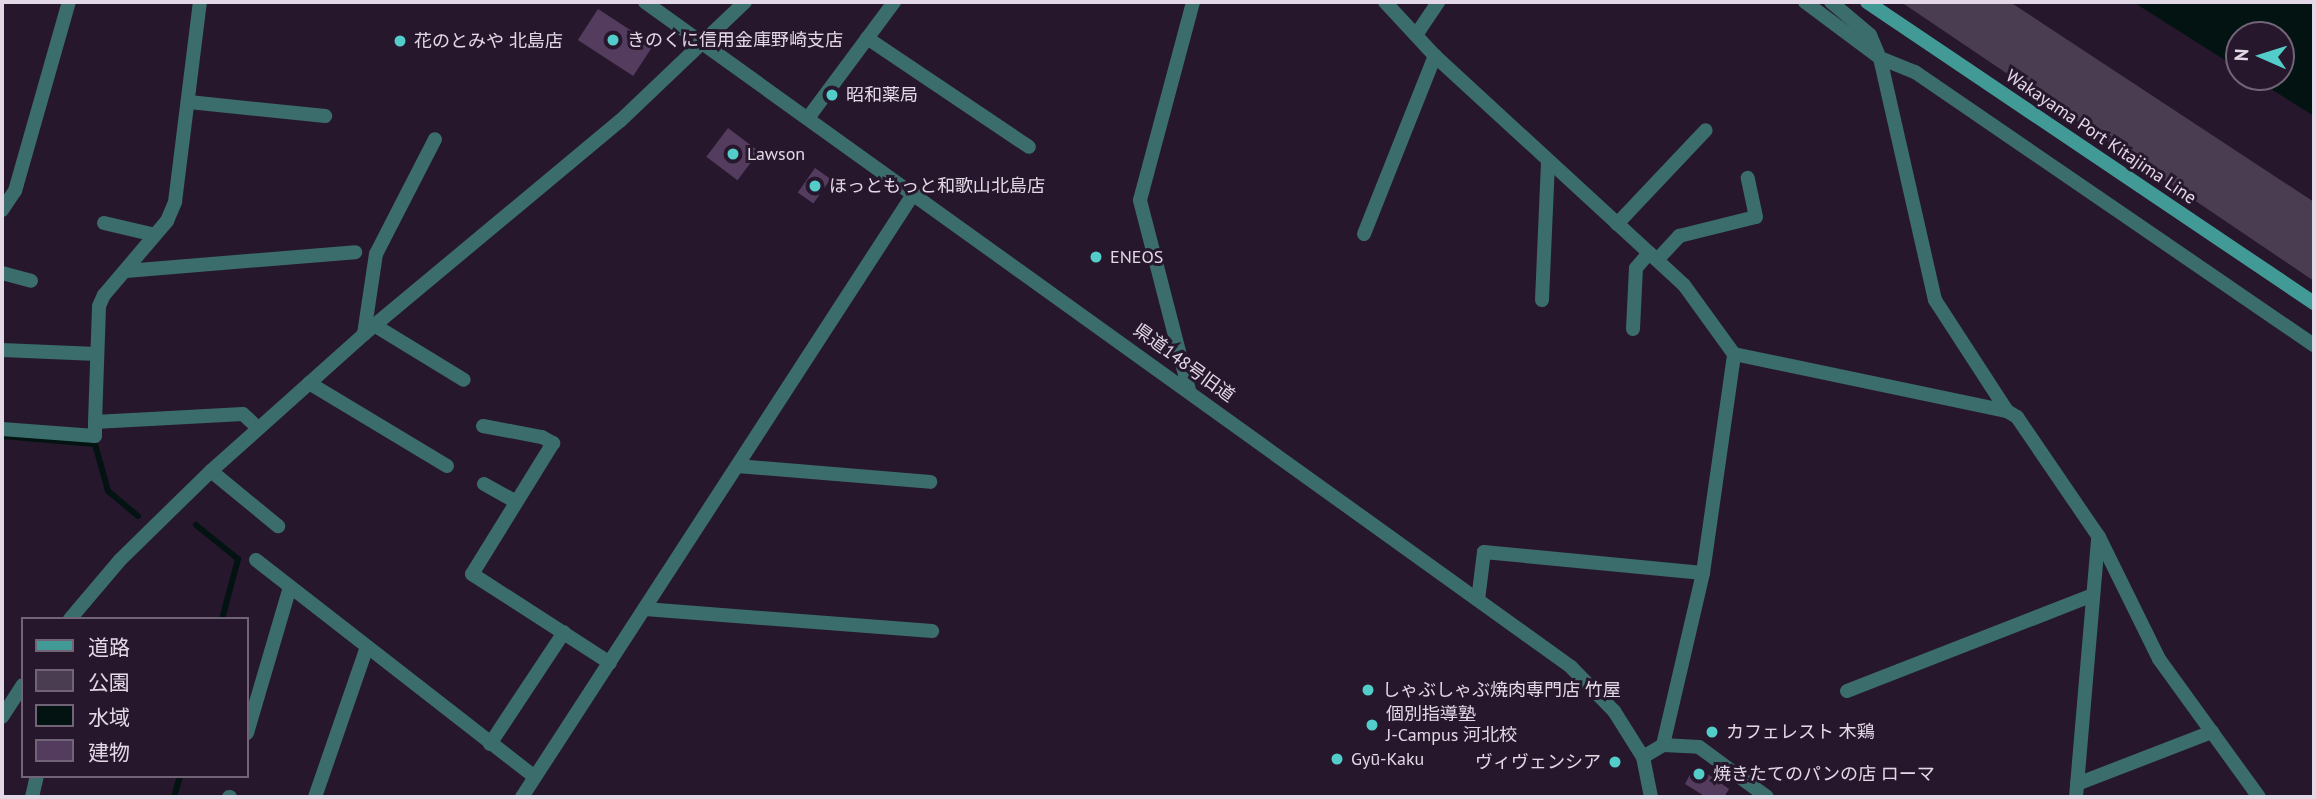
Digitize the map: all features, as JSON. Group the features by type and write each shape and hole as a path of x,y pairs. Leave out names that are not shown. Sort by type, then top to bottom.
{"main road":[{"name":"Wakayama Port Kitajima Line","path":"1867,2 2314,303"}],"street":[{"path":"2,210 15,191 69,2"},
{"path":"2,429 95,436 99,306 104,295 167,220 175,202 200,2"},
{"name":"県道148号旧道","path":"645,2 1189,390 1571,667 1614,711 1643,757 1651,797"},
{"path":"72,617 120,560 258,428 369,330 620,121 704,44 745,2"},
{"path":"808,118 894,2"},
{"path":"1189,390 1140,200 1193,2"},
{"path":"1385,2 1435,56 1684,285 1734,354 2007,411 2017,417 2098,537 2159,659 2259,797"},
{"path":"1416,35 1438,2"},
{"path":"1805,2 1880,58 1915,72 2314,345"},
{"path":"1831,2 1870,35 1880,58 1935,300 2007,411"},
{"path":"867,38 1029,147"},
{"path":"1364,234 1435,56"},
{"path":"189,102 325,116"},
{"path":"1618,224 1706,130"},
{"path":"369,330 376,254 435,139"},
{"path":"1542,300 1549,161"},
{"path":"1633,329 1636,268 1679,236 1756,216 1748,178"},
{"path":"522,797 914,193"},
{"path":"104,223 155,235"},
{"path":"126,271 355,252"},
{"path":"2,273 31,281"},
{"path":"369,330 464,380"},
{"path":"2,351 97,354"},
{"path":"1664,745 1703,573 1734,354"},
{"path":"309,383 447,466"},
{"path":"95,422 243,414 258,428"},
{"path":"483,426 542,437 553,443 472,574 610,663"},
{"path":"737,466 930,482"},
{"path":"211,471 278,526"},
{"path":"484,484 516,502"},
{"path":"2098,537 2076,791 2212,732"},
{"path":"1478,600 1484,552 1703,573"},
{"path":"256,560 535,777"},
{"path":"248,730 290,587"},
{"path":"1847,691 2093,595"},
{"path":"645,609 932,631"},
{"path":"490,744 564,632"},
{"path":"315,797 367,647"},
{"path":"2,717 21,688"},
{"path":"1643,757 1664,745 1699,747 1768,797"},
{"path":"32,797 37,778"}],"green space":[{"path":"1901,2 2010,2 2314,202 2314,281"}],"water":[{"path":"2133,2 2314,2 2314,116 2274,91 2295,91 2295,21 2225,21 2225,60"}],"building":[{"name":"きのくに信用金庫野崎支店","path":"598,9 653,45 633,76 578,40"},
{"name":"Lawson","path":"728,128 759,151 737,180 706,157"},
{"name":"ほっともっと和歌山北島店","path":"815,168 831,179 813,203 798,193"},
{"name":"焼きたてのパンの店 ローマ","path":"1695,765 1729,789 1724,797 1706,797 1685,784"}],"waterway":[{"path":"2,436 95,444 108,491 138,516"},
{"path":"196,525 238,559 223,617"},
{"path":"174,797 179,778"}],"place":[{"name":"きのくに信用金庫野崎支店","path":"613,40"},
{"name":"花のとみや 北島店","path":"400,41"},
{"name":"昭和薬局","path":"832,95"},
{"name":"Lawson","path":"733,154"},
{"name":"ほっともっと和歌山北島店","path":"815,186"},
{"name":"ENEOS","path":"1096,257"},
{"name":"しゃぶしゃぶ焼肉専門店 竹屋","path":"1368,690"},
{"name":"個別指導塾 J-Campus 河北校","path":"1372,725"},
{"name":"カフェレスト 木鶏","path":"1712,732"},
{"name":"Gyū-Kaku","path":"1337,759"},
{"name":"ヴィヴェンシア","path":"1615,762"},
{"name":"焼きたてのパンの店 ローマ","path":"1699,774"}]}
